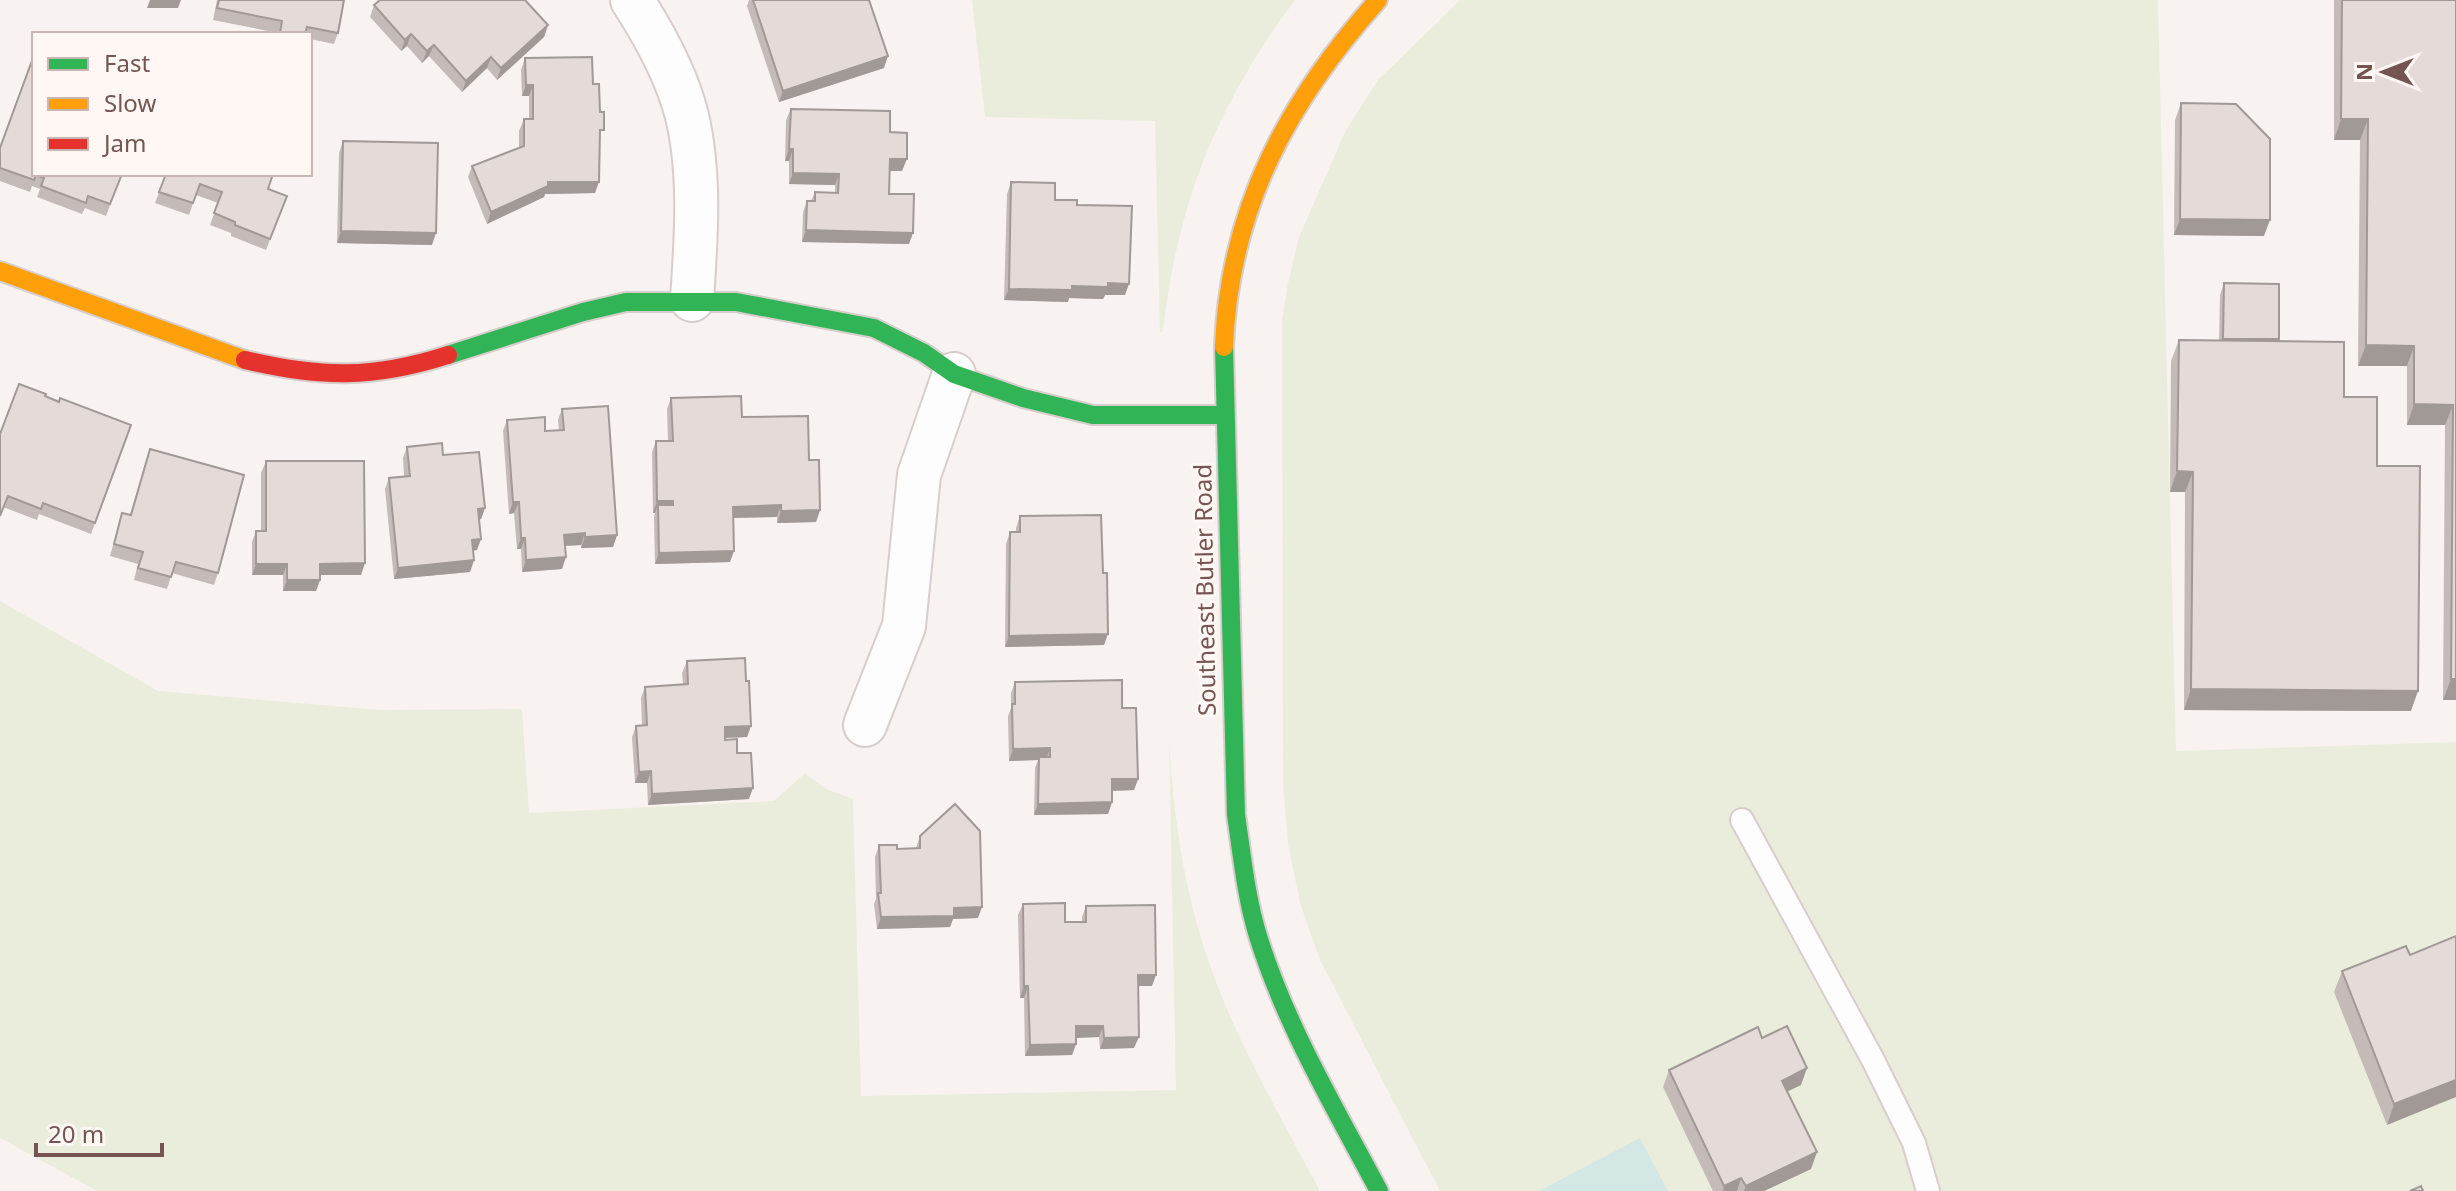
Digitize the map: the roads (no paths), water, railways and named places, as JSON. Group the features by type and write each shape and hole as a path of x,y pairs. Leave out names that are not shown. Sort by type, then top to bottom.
{"street":[{"path":"632,0 656,37 687,116 695,182 692,300"},
{"name":"Southeast Butler Road","path":"1378,0 1347,32 1300,96 1251,201 1235,261 1226,312 1224,415 1236,815 1246,880 1257,933 1278,992 1379,1191"},
{"path":"0,271 228,356 278,368 353,375 408,368 597,308 626,302 692,300 750,304 874,328 924,353 954,374 1023,398 1093,415 1224,415"},
{"path":"865,725 904,626 919,475 954,374"}],"lane":[{"path":"1742,820 1873,1060 1914,1143 1928,1191"}]}
